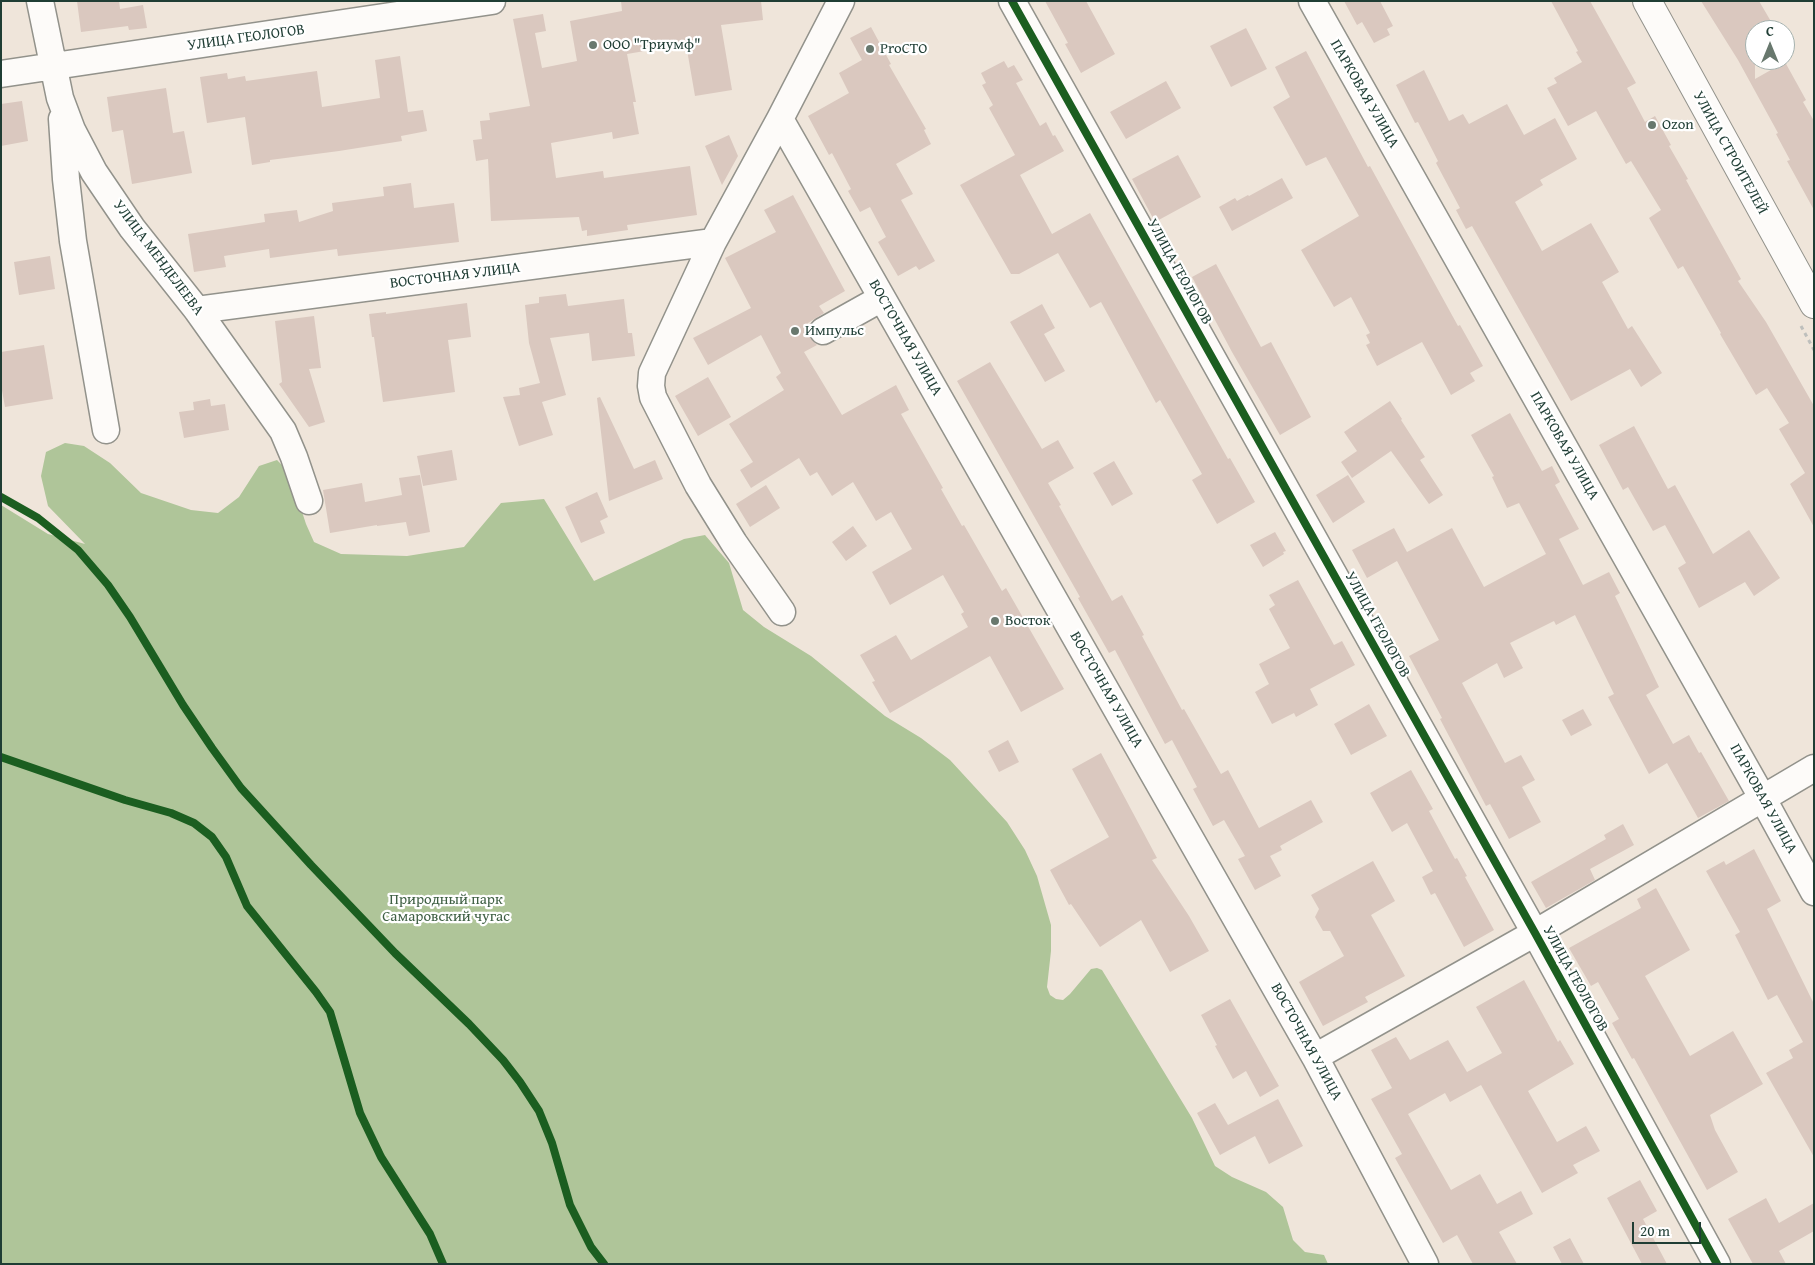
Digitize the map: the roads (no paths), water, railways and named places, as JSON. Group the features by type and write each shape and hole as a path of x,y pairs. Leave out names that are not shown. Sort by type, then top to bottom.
{"main road":[{"name":"УЛИЦА СТРОИТЕЛЕЙ","path":"1647,1 1814,304"}],"street":[{"name":"УЛИЦА МЕНДЕЛЕЕВА","path":"40,1 60,98 72,130 94,172 132,228 198,310 283,432 309,501"},
{"name":"УЛИЦА ГЕОЛОГОВ","path":"1,74 492,1"},
{"path":"782,612 734,543 698,485 653,397 651,386 652,373 713,242 842,1"},
{"name":"УЛИЦА ГЕОЛОГОВ","path":"1012,1 1717,1264"},
{"name":"ПАРКОВАЯ УЛИЦА","path":"1312,1 1814,892"},
{"path":"60,98 73,241 106,430"},
{"name":"ВОСТОЧНАЯ УЛИЦА","path":"780,119 1315,1057 1425,1264"},
{"name":"ВОСТОЧНАЯ УЛИЦА","path":"198,310 713,242"},
{"path":"823,331 882,298"},
{"path":"1315,1057 1534,934 1814,768"}],"place":[{"name":"ООО \"Триумф\"","path":"593,45"},
{"name":"ProСТО","path":"870,49"},
{"name":"Ozon","path":"1652,125"},
{"name":"Импульс","path":"795,331"},
{"name":"Восток","path":"995,621"}],"park label":[{"name":"Природный парк Самаровский чугас","path":"446,908"}]}
